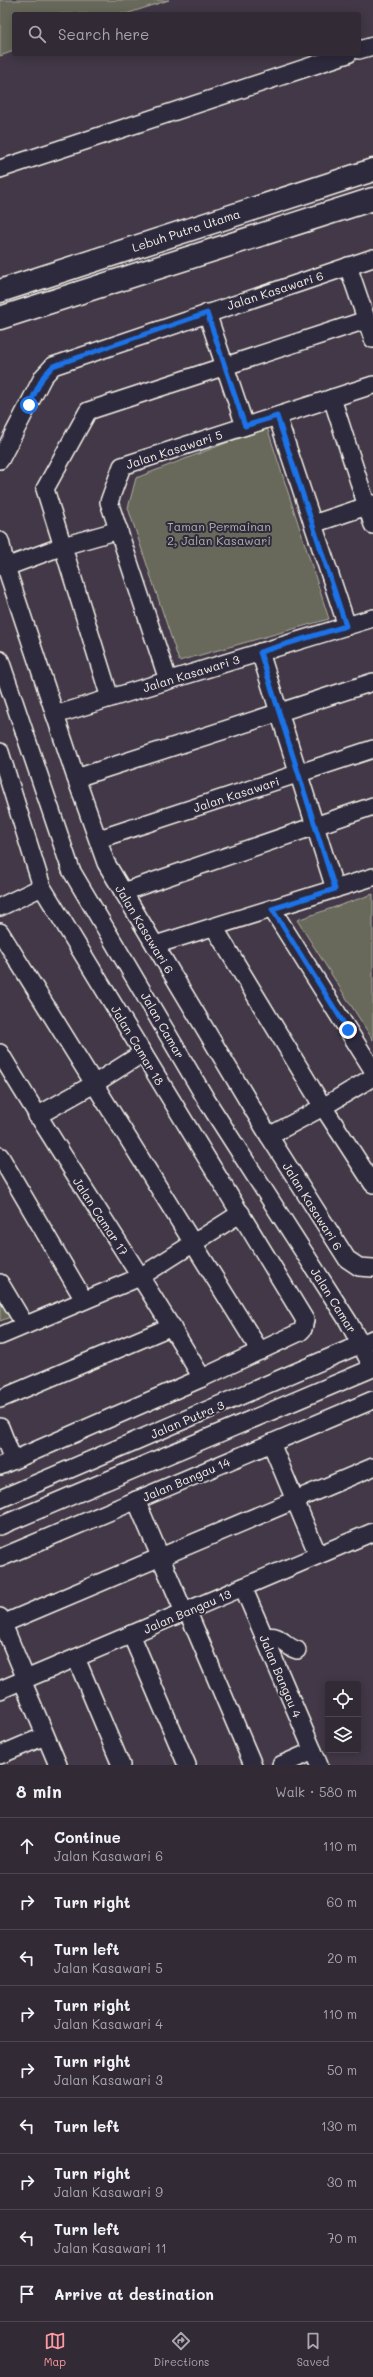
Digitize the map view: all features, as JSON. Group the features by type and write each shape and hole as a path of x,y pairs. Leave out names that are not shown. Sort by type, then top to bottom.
{"main road":[{"name":"Lebuh Putra Utama","path":"0,291 373,170"},
{"path":"0,318 373,199"}],"street":[{"path":"361,49 373,46"},
{"path":"0,169 342,56"},
{"name":"Jalan Kasawari 6","path":"0,460 43,377 53,366 373,258"},
{"path":"348,266 373,339"},
{"path":"207,313 245,426"},
{"path":"110,698 45,489 88,411 366,320"},
{"name":"Jalan Kasawari 5","path":"168,680 109,502 122,466 373,385"},
{"path":"332,398 370,505 373,525"},
{"path":"277,416 346,626"},
{"path":"313,524 370,505"},
{"path":"6,567 63,546 119,530"},
{"name":"Jalan Kasawari 6","path":"0,541 6,567 76,778 99,839 106,863 269,1136 347,1259 359,1266 373,1268"},
{"name":"Jalan Kasawari 3","path":"56,715 373,618"},
{"path":"260,652 335,889"},
{"name":"Jalan Camar","path":"0,660 71,870 207,1101 367,1341 373,1368"},
{"path":"76,778 373,682"},
{"name":"Jalan Kasawari","path":"99,839 373,749"},
{"name":"Jalan Camar 18","path":"0,752 42,887 303,1315 305,1324 300,1332 260,1352"},
{"path":"123,892 314,824 373,806"},
{"path":"155,945 373,877"},
{"path":"0,907 42,887"},
{"path":"272,909 373,1070"},
{"path":"214,927 323,1107 373,1184"},
{"path":"0,932 194,1243 260,1352 7,1463 0,1427"},
{"name":"Jalan Camar 17","path":"0,1053 37,1116 172,1326 202,1378"},
{"path":"37,1116 94,1084 143,1053"},
{"path":"269,1136 323,1107 373,1077"},
{"path":"0,1156 84,1300"},
{"path":"0,1336 140,1276 241,1213"},
{"path":"0,1283 25,1325"},
{"path":"0,1399 172,1326"},
{"name":"Jalan Putra 3","path":"0,1499 367,1341"},
{"path":"0,1526 373,1368"},
{"name":"Jalan Bangau 14","path":"0,1558 373,1400"},
{"path":"271,1443 318,1555"},
{"path":"58,1765 1,1622 373,1467"},
{"path":"136,1500 253,1765"},
{"name":"Jalan Bangau 13","path":"0,1690 373,1532"},
{"name":"Jalan Bangau 4","path":"243,1587 316,1758"},
{"path":"131,1634 187,1765"},
{"path":"264,1638 275,1636 282,1639 291,1649 297,1650"},
{"path":"76,1658 121,1765"},
{"path":"0,1756 46,1736"},
{"path":"281,1765 316,1758"}],"green space":[{"path":"0,0 169,0 132,12 12,12 12,52 0,56"},
{"name":"Taman Permainan 2, Jalan Kasawari","path":"267,427 329,619 179,661 128,508 136,478"},
{"path":"373,894 373,1040 297,920"},
{"path":"0,1286 19,1314 0,1321"}],"route":[{"path":"29,405 47,371 60,362 207,313 245,426 277,416 346,626 260,652 335,889 272,909 348,1030"}]}
